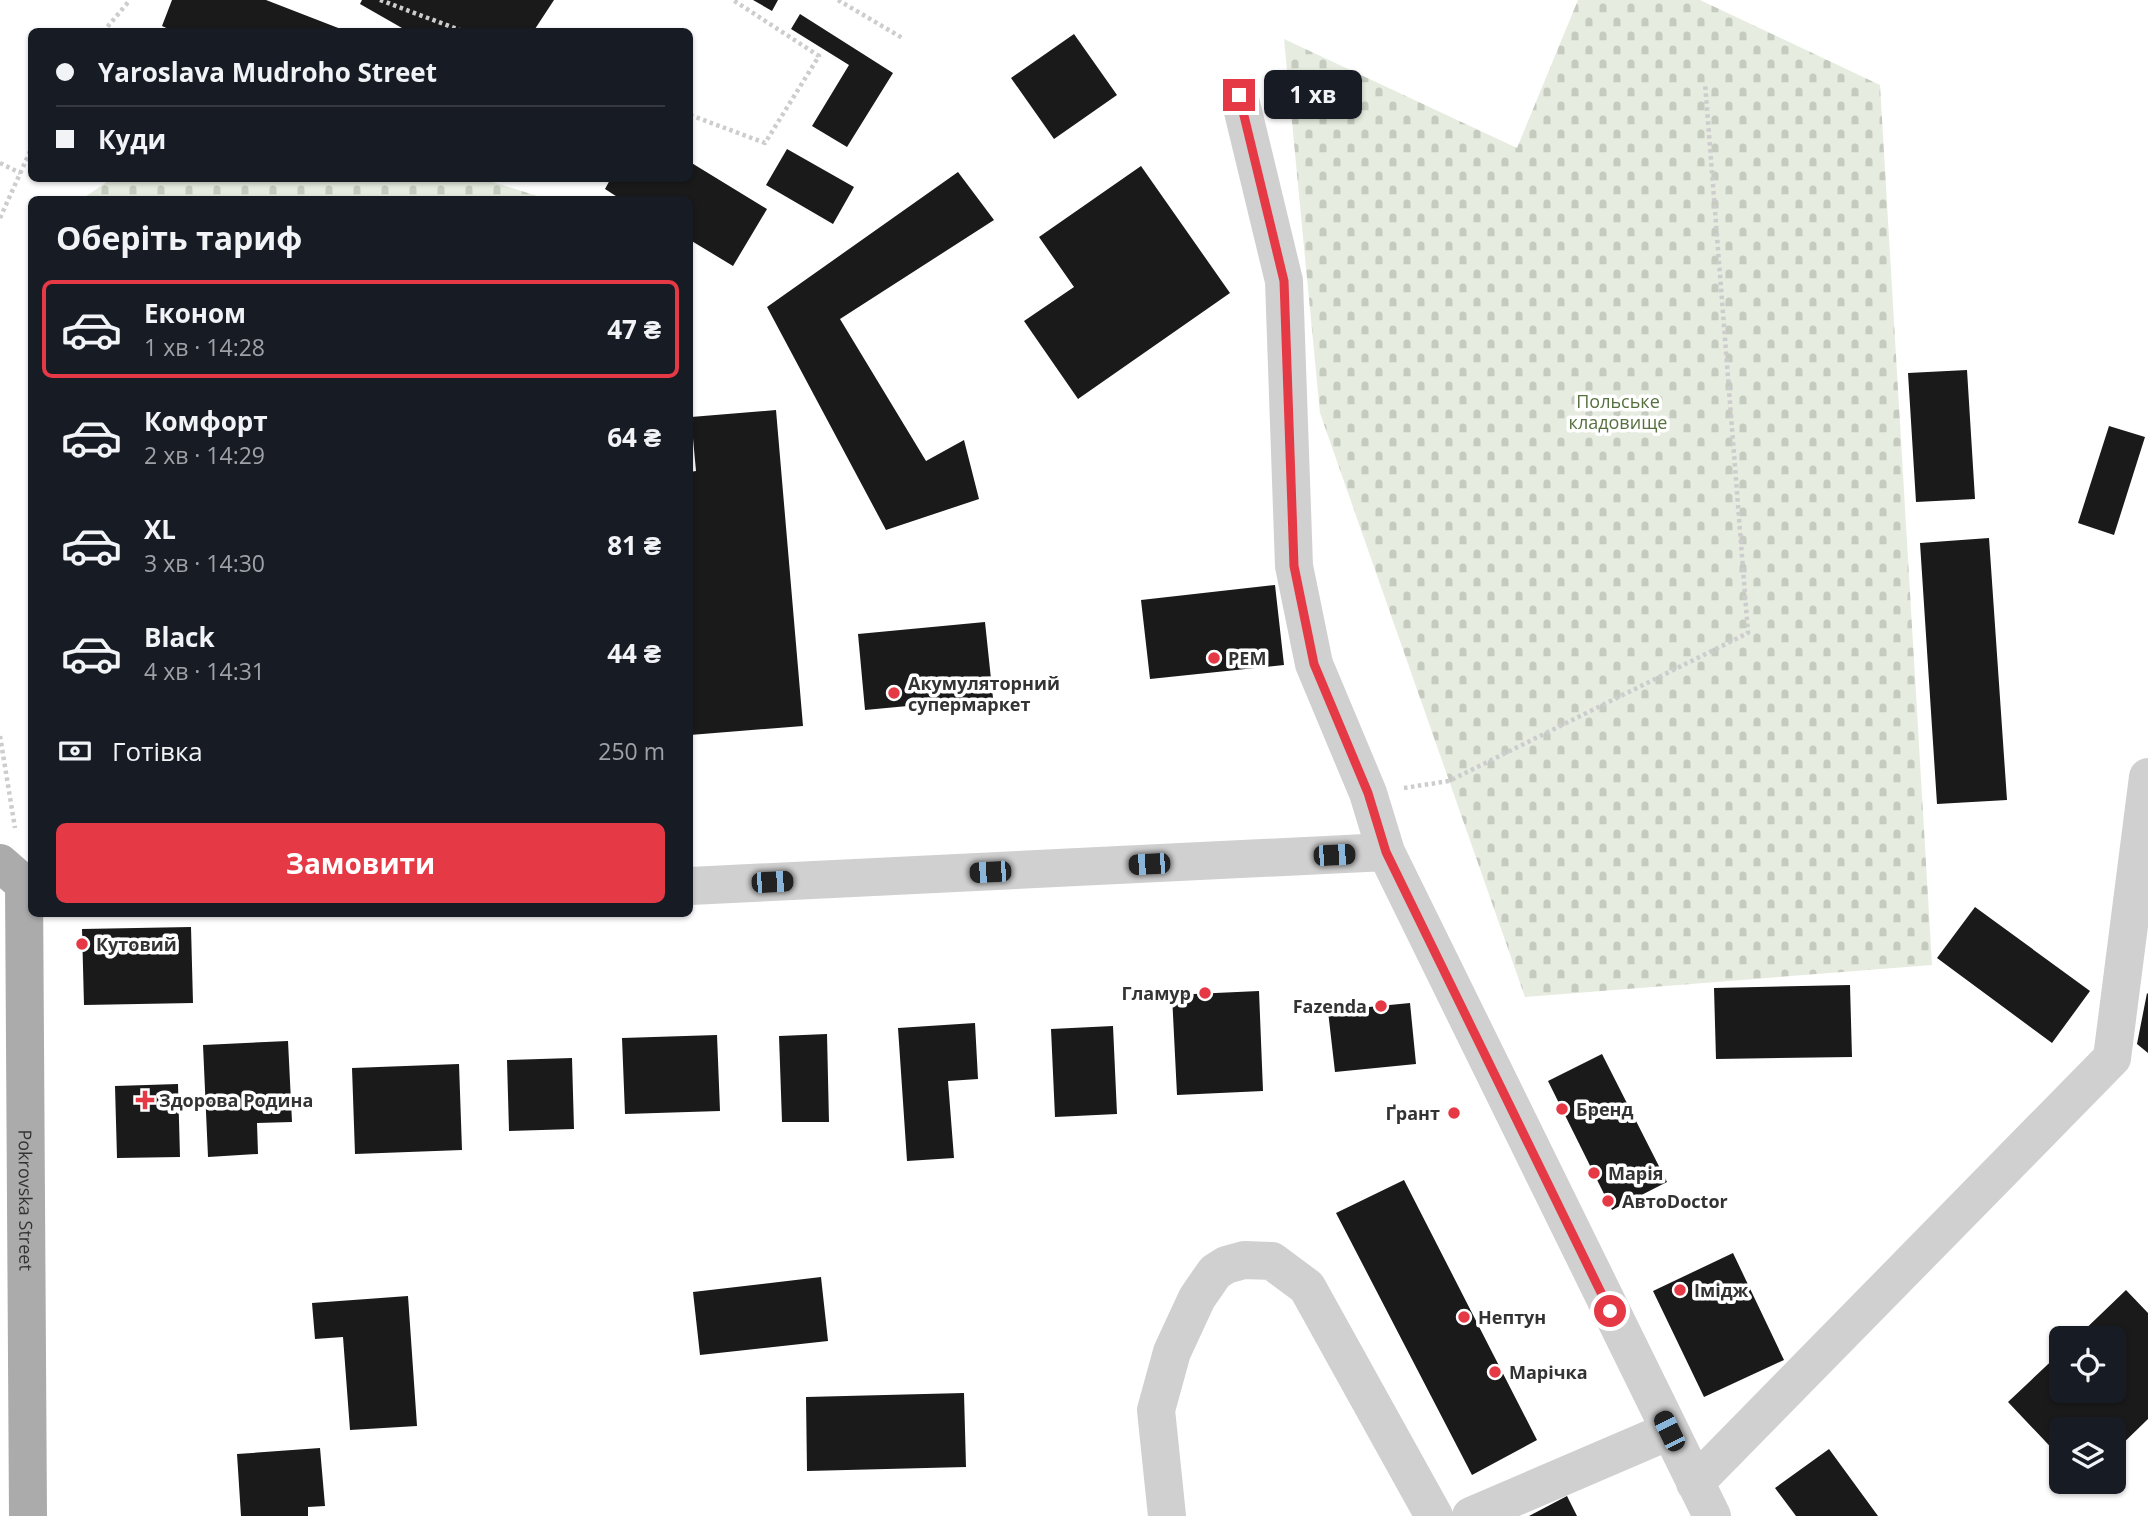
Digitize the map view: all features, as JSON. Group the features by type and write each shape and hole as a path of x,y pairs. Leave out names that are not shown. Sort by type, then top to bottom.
{"main road":[{"name":"Pokrovska Street","path":"18,877 28,1516"}],"street":[{"path":"1239,95 1284,281 1294,566 1314,664 1368,793 1386,852 1703,1500 2112,1058 2148,777"},
{"path":"693,886 1386,852"},
{"path":"1167,1516 1156,1410 1172,1352 1197,1298 1215,1272 1226,1265 1244,1260 1272,1261 1307,1287 1433,1516"},
{"path":"1471,1516 1669,1431"}],"path":[{"path":"106,28 130,0"},
{"path":"380,0 454,28"},
{"path":"693,116 765,143 819,56 733,0"},
{"path":"838,0 904,39"},
{"path":"1368,793 1449,781 1748,632 1705,83"},
{"path":"0,218 28,156"},
{"path":"0,163 20,173"},
{"path":"0,736 18,877"}],"green space":[{"name":"Польське кладовище","path":"1578,0 1700,0 1880,85 1932,965 1525,997 1320,413 1284,39 1517,148"},
{"path":"107,182 493,182 537,196 86,196"}],"building":[{"path":"172,0 266,0 338,28 166,28 162,26"},
{"path":"362,0 554,0 536,28 402,28 360,4"},
{"path":"753,0 778,0 772,11"},
{"path":"800,14 893,73 847,147 812,126 849,65 791,29"},
{"path":"1074,34 1117,95 1054,139 1011,78"},
{"path":"787,149 854,187 833,224 766,185"},
{"path":"693,164 767,209 733,266 693,242 693,196 616,196 605,189 609,182 693,182"},
{"path":"1141,166 1230,293 1078,399 1024,321 1074,287 1039,237"},
{"path":"958,172 994,220 840,319 926,461 964,440 979,499 886,530 767,307"},
{"path":"1967,370 1975,499 1916,502 1908,373"},
{"path":"776,410 803,726 693,735 693,472 696,471 693,417"},
{"path":"2109,426 2145,437 2114,535 2078,523"},
{"path":"1989,538 2007,800 1937,804 1920,543"},
{"path":"1275,585 1284,665 1150,679 1141,600"},
{"path":"985,622 993,698 865,710 858,634"},
{"path":"1975,907 2090,991 2052,1043 1937,958"},
{"path":"191,927 193,1003 84,1005 82,929"},
{"path":"1850,985 1852,1057 1716,1059 1714,988"},
{"path":"1259,991 1263,1091 1177,1095 1172,995"},
{"path":"2148,994 2148,1053 2137,1044"},
{"path":"1410,1003 1416,1064 1335,1072 1328,1011"},
{"path":"975,1023 978,1079 948,1081 954,1158 907,1161 898,1028"},
{"path":"1113,1026 1117,1114 1055,1117 1051,1029"},
{"path":"827,1034 829,1122 782,1122 779,1036"},
{"path":"717,1035 720,1111 625,1114 622,1038"},
{"path":"288,1041 292,1122 257,1123 258,1154 208,1157 203,1045"},
{"path":"1602,1054 1667,1182 1612,1210 1548,1081"},
{"path":"572,1058 574,1129 509,1131 507,1060"},
{"path":"459,1064 462,1150 355,1154 352,1068"},
{"path":"178,1084 180,1157 117,1158 115,1086"},
{"path":"1404,1180 1537,1440 1472,1475 1336,1213"},
{"path":"1733,1253 1784,1360 1704,1397 1653,1291"},
{"path":"821,1277 828,1341 700,1355 693,1292"},
{"path":"2126,1290 2148,1313 2148,1419 2126,1440 2126,1417 2049,1417 2049,1445 2008,1402 2049,1363 2049,1403 2126,1403 2126,1326 2089,1326"},
{"path":"408,1296 417,1426 350,1430 343,1337 315,1339 312,1303"},
{"path":"964,1393 966,1467 807,1471 806,1397"},
{"path":"320,1448 325,1506 308,1507 308,1516 241,1516 237,1454"},
{"path":"1829,1449 1878,1516 1796,1516 1775,1488"},
{"path":"1567,1496 1577,1516 1529,1516"}],"place":[{"name":"РЕМ","path":"1214,658"},
{"name":"Акумуляторний супермаркет","path":"894,693"},
{"name":"Кутовий","path":"82,944"},
{"name":"Гламур","path":"1205,993"},
{"name":"Fazenda","path":"1381,1006"},
{"name":"Здорова Родина","path":"145,1100"},
{"name":"Бренд","path":"1562,1109"},
{"name":"Ґрант","path":"1454,1113"},
{"name":"Марія","path":"1594,1173"},
{"name":"АвтоDoctor","path":"1608,1201"},
{"name":"Імідж","path":"1680,1290"},
{"name":"Нептун","path":"1464,1317"},
{"name":"Марічка","path":"1495,1372"}],"route":[{"path":"1239,95 1284,281 1294,566 1314,664 1368,793 1386,852 1610,1311"}]}
